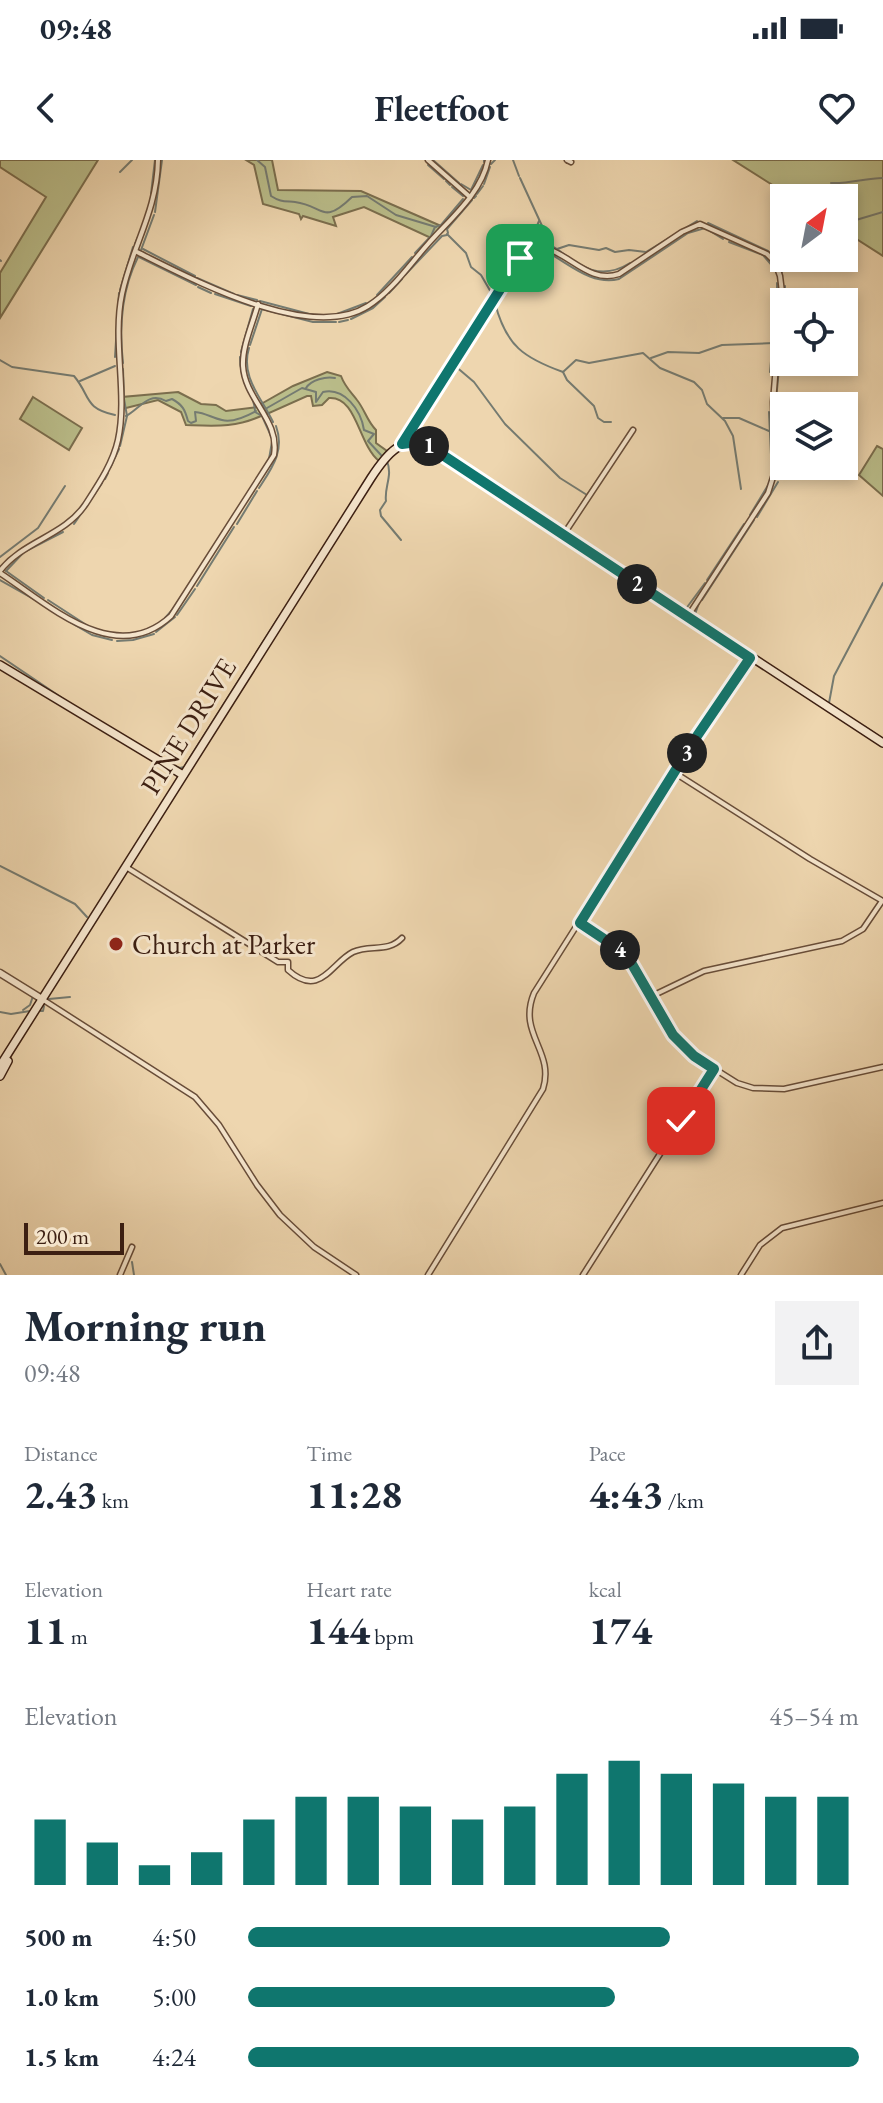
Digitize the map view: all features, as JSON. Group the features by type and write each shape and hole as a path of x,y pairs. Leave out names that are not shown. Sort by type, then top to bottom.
{"main road":[{"path":"402,444 417,442 429,446 883,743"},
{"name":"PINE DRIVE","path":"0,1066 379,465 402,444"},
{"path":"0,663 183,775"},
{"name":"PINE DRIVE","path":"0,1076 19,1038"}],"street":[{"path":"158,160 152,210 126,278 120,308 120,428 112,457 77,515 60,530 20,551 0,572 82,626 102,635 139,635 156,628 171,616 274,455 275,435 248,384 243,365 258,304"},
{"path":"428,160 470,197"},
{"path":"136,251 221,293 320,319 337,318 363,309 379,298 470,197 479,185 488,160"},
{"path":"402,444 528,249 546,248 590,273 611,276 682,232 702,224 766,253 778,268 782,288 772,404 774,481 687,617"},
{"path":"563,536 633,430"},
{"path":"428,1275 542,1091 546,1078 545,1066 530,1023 529,1008 538,987 750,658"},
{"path":"651,996 695,974 715,968 842,941 863,929 882,901 675,773"},
{"path":"126,867 278,962 288,962 288,970 304,979 325,977 357,950 393,946 402,938"},
{"path":"580,923 624,953 673,1035 694,1056 743,1086 777,1089 815,1084 883,1067"},
{"path":"0,973 195,1097 216,1120 280,1215 314,1247 356,1275"},
{"path":"583,1275 714,1069"},
{"path":"741,1275 760,1245 782,1228 883,1203"},
{"path":"120,1275 132,1247"}],"green space":[{"path":"0,160 98,160 0,318 0,273 46,197 0,167"},
{"path":"246,160 272,160 278,190 361,191 441,226 431,238 364,207 333,217 336,226 303,216 301,219 299,214 263,204 254,165"},
{"path":"733,160 883,160 883,256 858,240 858,184 771,184"},
{"path":"327,372 341,376 376,430 376,443 387,451 379,461 366,444 352,413 338,399 329,398 322,405 313,406 311,396 307,396 267,414 261,404"},
{"path":"178,392 201,404 216,405 226,411 258,407 263,415 235,424 186,425 181,412 158,400 122,409 122,397"},
{"path":"33,397 82,428 69,450 20,419"},
{"path":"877,446 883,449 883,496 859,475"}],"waterway":[{"path":"120,172 132,160"},
{"path":"151,194 155,160"},
{"path":"155,212 162,160"},
{"path":"257,160 265,167 271,196 277,199 329,212 335,211 352,197 367,196 396,215 436,227"},
{"path":"433,160 459,183"},
{"path":"491,164 495,160"},
{"path":"513,160 519,176"},
{"path":"428,165 444,179"},
{"path":"461,184 471,190 483,165"},
{"path":"484,184 490,167"},
{"path":"520,178 543,228"},
{"path":"831,183 883,178"},
{"path":"446,181 450,185"},
{"path":"477,194 483,186"},
{"path":"452,187 463,196"},
{"path":"415,253 463,199"},
{"path":"448,233 447,229 472,200"},
{"path":"858,219 883,212"},
{"path":"141,250 154,215"},
{"path":"539,221 533,235 557,249 569,245 599,250 606,248 615,252 646,252 697,221"},
{"path":"708,223 770,253"},
{"path":"532,253 543,250 589,276 619,279 688,233 705,228"},
{"path":"710,231 723,239"},
{"path":"447,234 466,253 471,267 481,275 492,294"},
{"path":"405,275 442,236 447,235"},
{"path":"135,244 138,237"},
{"path":"729,242 763,255 770,263"},
{"path":"120,290 133,247"},
{"path":"143,249 195,276"},
{"path":"557,249 592,270 610,271 630,263"},
{"path":"469,343 530,252"},
{"path":"123,363 123,309 128,282 138,257"},
{"path":"139,257 196,285"},
{"path":"377,295 412,257"},
{"path":"197,278 234,294"},
{"path":"389,293 402,279"},
{"path":"777,283 777,288"},
{"path":"198,287 211,293"},
{"path":"115,357 119,293"},
{"path":"215,294 251,306"},
{"path":"237,295 257,300"},
{"path":"351,319 373,308 385,297"},
{"path":"260,301 313,315"},
{"path":"337,314 366,303"},
{"path":"495,303 511,340 527,355 549,367 563,372 576,360 589,363 643,353 660,368 694,382 733,436 741,489"},
{"path":"241,352 253,309"},
{"path":"250,345 262,309 313,322 336,322"},
{"path":"339,322 348,320"},
{"path":"651,358 668,352 699,353 722,345 770,343"},
{"path":"449,373 467,345"},
{"path":"249,348 247,368 250,378 273,422"},
{"path":"240,357 255,411"},
{"path":"0,360 12,367 74,376 92,405 115,415"},
{"path":"454,365 474,382 505,424 560,478 587,495 573,517"},
{"path":"80,381 115,366"},
{"path":"120,446 127,416 123,369"},
{"path":"563,372 567,380 594,406 598,418 611,422"},
{"path":"777,392 778,376"},
{"path":"306,388 319,379 335,378"},
{"path":"267,408 302,388 316,392 316,402 323,392 338,393 355,408 364,430 374,434 368,441 381,455"},
{"path":"126,416 154,398 176,401 191,423 196,421 195,412 226,421 256,411"},
{"path":"255,412 262,416 271,436"},
{"path":"769,412 770,433"},
{"path":"723,418 739,418 769,431"},
{"path":"420,419 415,434 430,443"},
{"path":"259,488 278,451 276,426"},
{"path":"269,459 272,442"},
{"path":"110,468 119,449"},
{"path":"387,461 389,477 381,516 401,540"},
{"path":"105,479 108,473"},
{"path":"587,495 600,476"},
{"path":"750,515 770,482"},
{"path":"757,517 778,482"},
{"path":"74,524 102,483"},
{"path":"0,557 38,528 65,486"},
{"path":"237,524 257,491"},
{"path":"702,600 754,520"},
{"path":"707,580 744,524"},
{"path":"197,586 234,527"},
{"path":"6,571 24,552 63,532"},
{"path":"6,571 44,598"},
{"path":"0,580 37,601"},
{"path":"685,610 705,583"},
{"path":"829,703 834,676 883,583"},
{"path":"177,615 195,589"},
{"path":"48,600 88,626"},
{"path":"694,617 699,603"},
{"path":"165,618 174,608"},
{"path":"156,632 175,617"},
{"path":"63,618 92,635 112,640"},
{"path":"170,764 184,767 278,618"},
{"path":"117,641 154,634"},
{"path":"0,656 71,704"},
{"path":"864,726 883,739"},
{"path":"0,866 75,904 87,917"},
{"path":"23,1010 30,1005 33,996"},
{"path":"49,999 70,997"},
{"path":"38,1011 43,1011 44,1006"},
{"path":"0,1012 30,1011"},
{"path":"132,1262 134,1275"},
{"path":"0,1264 6,1275"}],"place":[{"name":"Church at Parker","path":"116,944"}],"route":[{"path":"520,258 402,444 417,442 432,448 750,658 695,739 580,923 629,959 673,1035 694,1056 714,1069 681,1121"}]}
